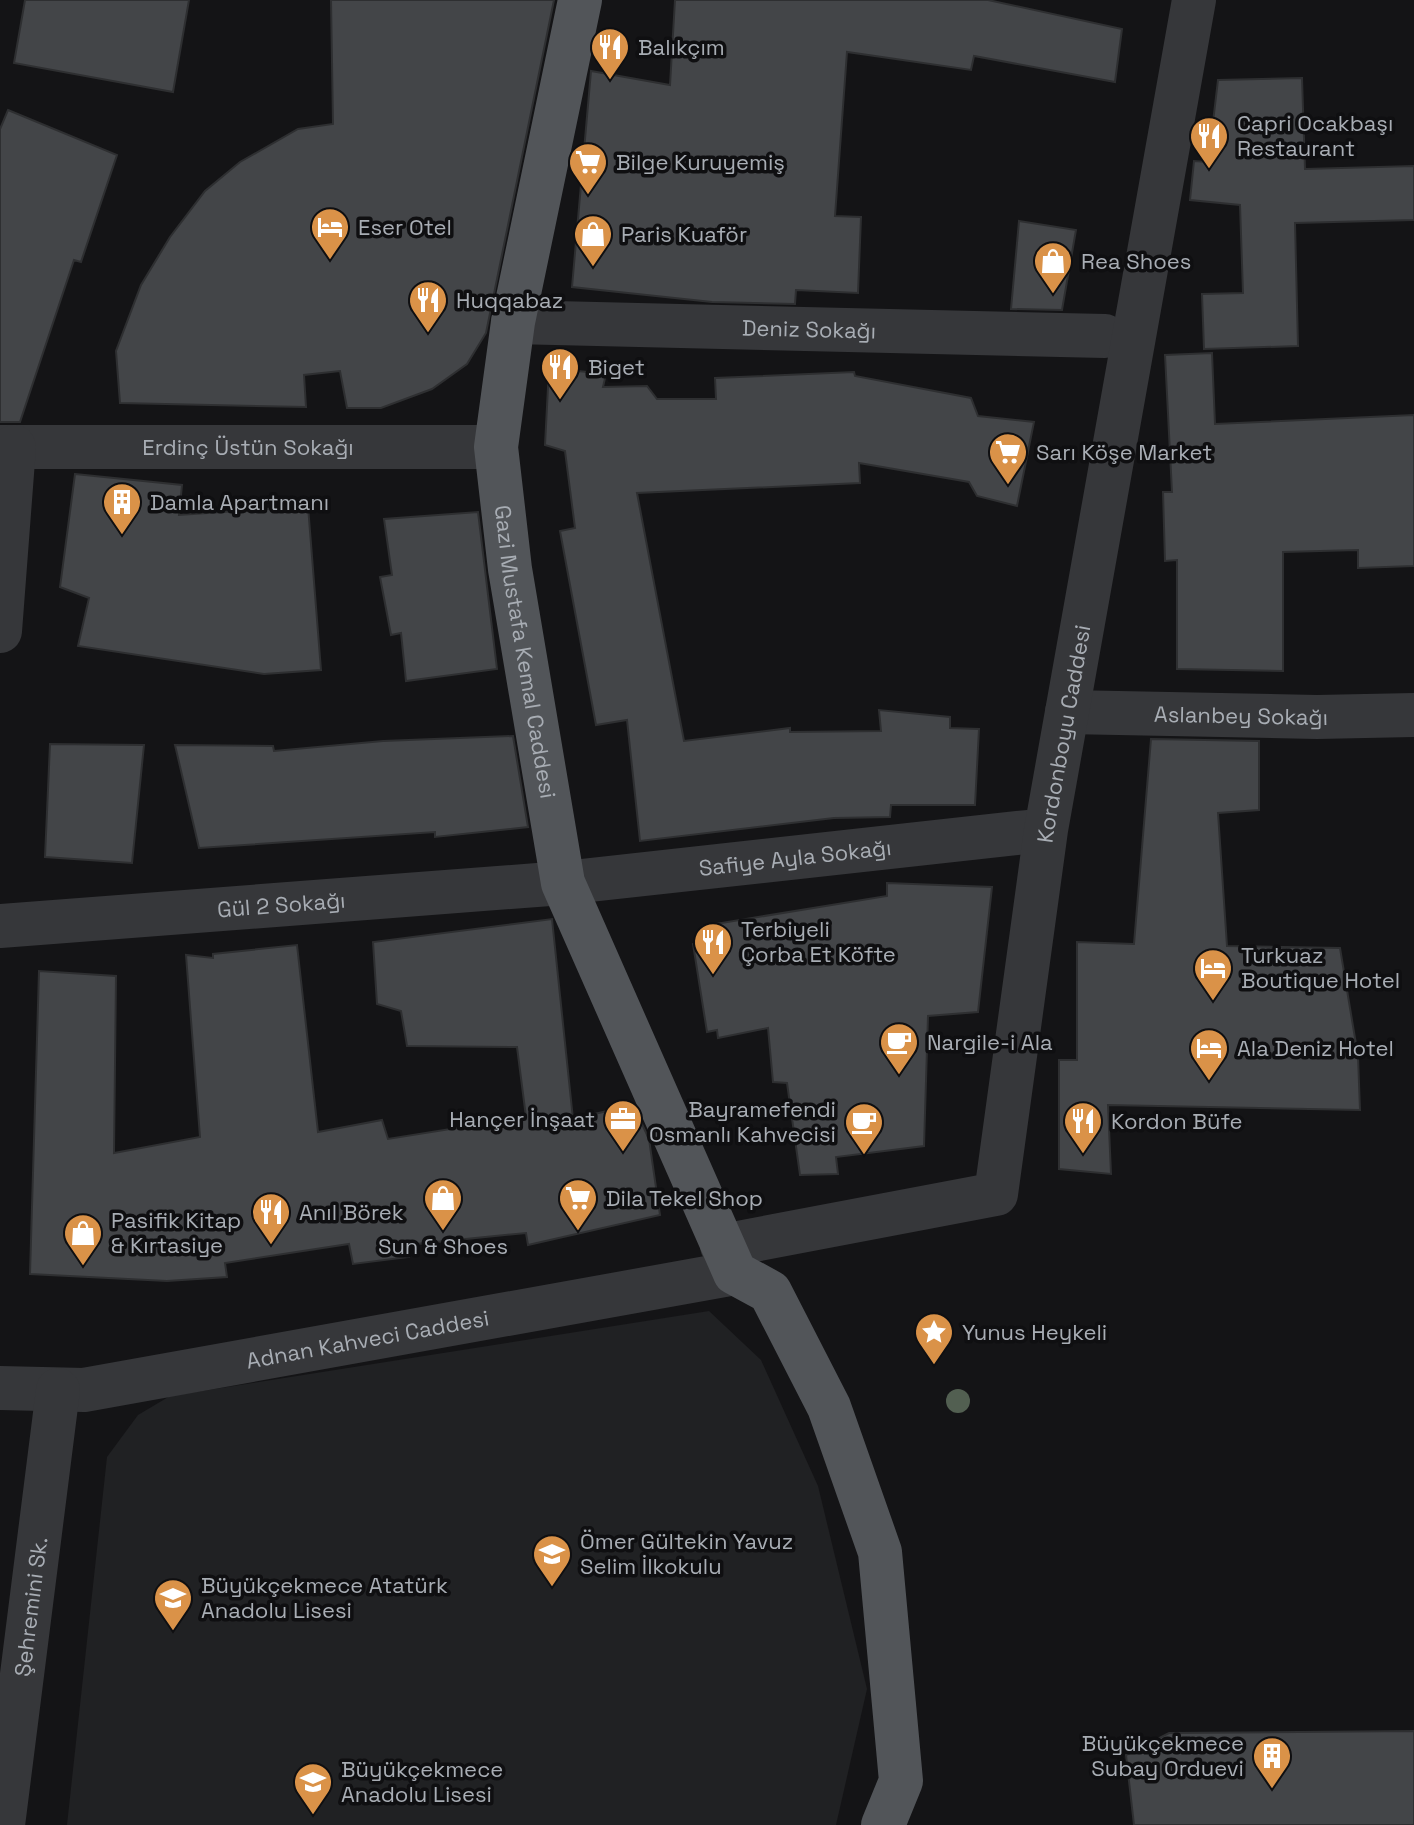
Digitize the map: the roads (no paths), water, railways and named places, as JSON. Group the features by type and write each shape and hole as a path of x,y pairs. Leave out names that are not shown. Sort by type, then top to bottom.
{"main road":[{"name":"Gazi Mustafa Kemal Caddesi","path":"580,0 513,322 496,447 510,569 563,883 728,1259"},
{"path":"728,1259 770,1292 829,1407 880,1552 901,1781 883,1825"}],"street":[{"name":"Kordonboyu Caddesi","path":"728,1259 996,1194 1046,830 1194,0"},
{"name":"Deniz Sokağı","path":"513,322 1105,336"},
{"name":"Erdinç Üstün Sokağı","path":"7,447 496,447"},
{"path":"0,631 7,447"},
{"name":"Aslanbey Sokağı","path":"1067,712 1317,717 1414,715"},
{"name":"Safiye Ayla Sokağı","path":"563,883 1027,832"},
{"name":"Gül 2 Sokağı","path":"0,926 563,883"},
{"name":"Adnan Kahveci Caddesi","path":"0,1388 84,1390 728,1259"},
{"name":"Şehremini Sk.","path":"3,1825 58,1390"}],"place":[{"name":"Balıkçım","path":"610,81"},
{"name":"Capri Ocakbaşı Restaurant","path":"1209,170"},
{"name":"Bilge Kuruyemiş","path":"588,196"},
{"name":"Eser Otel","path":"330,261"},
{"name":"Paris Kuaför","path":"593,268"},
{"name":"Rea Shoes","path":"1053,295"},
{"name":"Huqqabaz","path":"428,334"},
{"name":"Biget","path":"560,401"},
{"name":"Sarı Köşe Market","path":"1008,486"},
{"name":"Damla Apartmanı","path":"122,536"},
{"name":"Terbiyeli Çorba Et Köfte","path":"713,976"},
{"name":"Turkuaz Boutique Hotel","path":"1213,1002"},
{"name":"Nargile-i Ala","path":"899,1076"},
{"name":"Ala Deniz Hotel","path":"1209,1082"},
{"name":"Hançer İnşaat","path":"623,1153"},
{"name":"Kordon Büfe","path":"1083,1155"},
{"name":"Bayramefendi Osmanlı Kahvecisi","path":"864,1156"},
{"name":"Sun & Shoes","path":"443,1232"},
{"name":"Dila Tekel Shop","path":"578,1232"},
{"name":"Anıl Börek","path":"271,1246"},
{"name":"Pasifik Kitap & Kırtasiye","path":"83,1267"},
{"name":"Yunus Heykeli","path":"934,1366"},
{"name":"Ömer Gültekin Yavuz Selim İlkokulu","path":"552,1588"},
{"name":"Büyükçekmece Atatürk Anadolu Lisesi","path":"173,1632"},
{"name":"Büyükçekmece Subay Orduevi","path":"1272,1790"},
{"name":"Büyükçekmece Anadolu Lisesi","path":"313,1816"}]}
